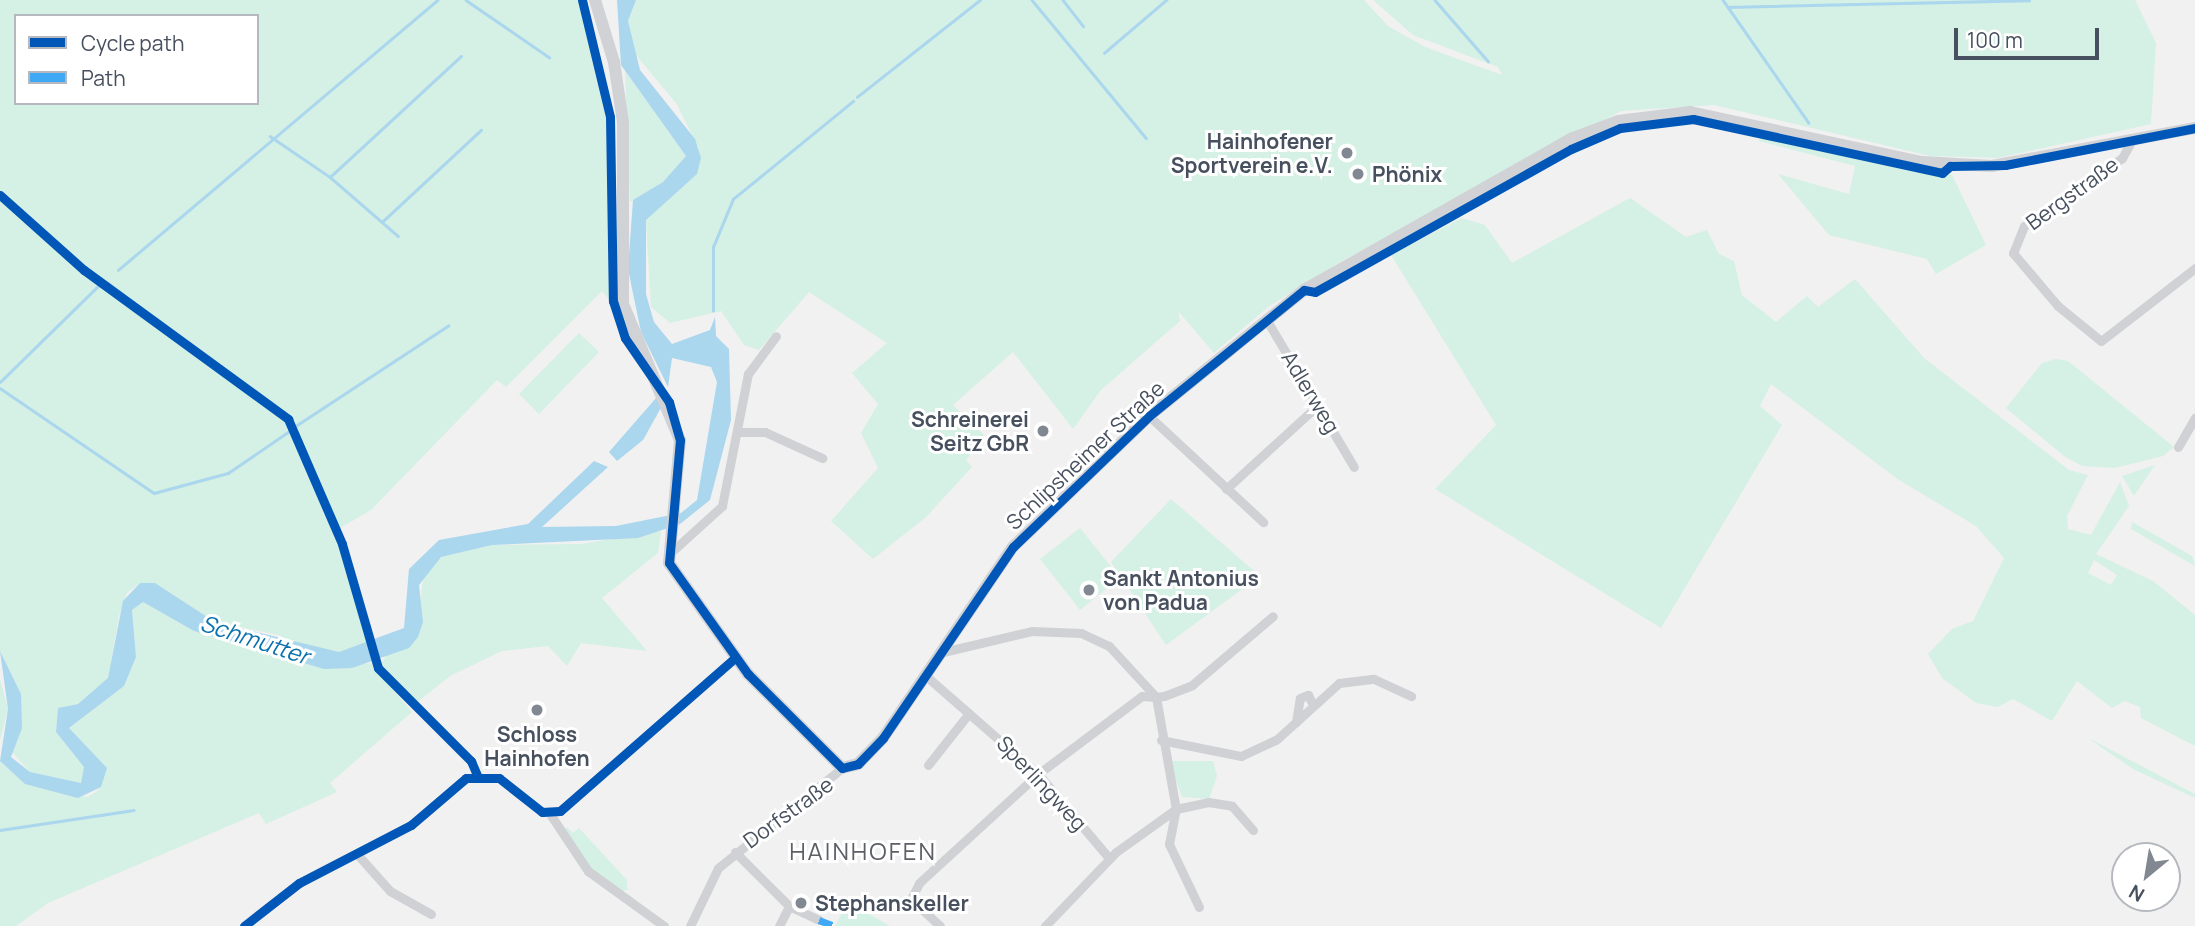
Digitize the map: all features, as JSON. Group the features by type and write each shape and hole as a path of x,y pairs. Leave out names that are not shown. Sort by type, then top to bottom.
{"street":[{"path":"595,0 623,122 623,304 647,366 669,402 680,440 668,550 735,658 842,768"},
{"name":"Schlipsheimer Straße","path":"842,768 870,754 1026,532 1149,416 1266,319 1335,269 1573,138 1618,121 1690,112 1737,118 1950,166 2006,165 2195,128"},
{"name":"Bergstraße","path":"2133,140 2122,158 2024,226 2013,253 2058,306 2101,341 2195,268"},
{"name":"Adlerweg","path":"1266,319 1319,404 1354,467"},
{"path":"668,550 722,506 740,432 748,374 776,336"},
{"path":"1226,489 1319,404"},
{"path":"1149,416 1263,522"},
{"path":"2178,447 2192,432 2195,418"},
{"path":"740,432 765,432 822,458"},
{"path":"940,926 914,906 913,891 1038,774 1142,696 1156,697 1192,685 1273,616"},
{"path":"943,652 1032,631 1082,634 1109,646 1156,697 1161,740 1176,809 1170,844 1199,907"},
{"path":"550,814 735,658"},
{"name":"Sperlingweg","path":"926,676 1038,774 1109,858"},
{"path":"1161,740 1241,756 1296,722 1339,683 1362,678 1411,696"},
{"path":"928,765 970,713"},
{"name":"Dorfstraße","path":"690,926 718,868 735,852 835,781 842,768"},
{"path":"244,926 299,883 411,825 477,775 499,778 550,814 588,871 664,926"},
{"path":"1045,926 1109,858 1176,809 1208,802 1232,807 1253,830"},
{"path":"735,852 789,906 819,920"},
{"path":"357,853 390,891 431,914"},
{"path":"779,926 789,906"}],"green space":[{"path":"0,0 579,0 596,50 607,122 613,305 602,291 506,387 497,380 371,510 335,531 367,644 339,652 302,648 278,635 215,622 155,583 140,583 127,593 119,616 108,679 78,704 58,708 56,732 84,767 81,783 30,772 10,750 21,694 0,651"},
{"path":"636,0 1364,0 1388,26 1425,47 1502,75 1498,67 1413,35 1373,0 2135,0 2156,43 2151,124 1998,158 1930,156 1714,105 1621,111 1340,262 1268,307 1214,353 1178,311 1180,321 1101,390 1073,429 1013,352 953,405 984,435 966,460 972,467 926,517 873,559 831,521 878,468 861,433 878,404 852,373 887,343 809,292 759,350 744,345 721,311 670,323 651,307 646,220 699,149 676,103 635,54 628,21"},
{"path":"625,71 686,156 663,182 630,202"},
{"path":"1761,135 1952,175 1986,245 1936,274 1927,259 1829,235 1778,174 1849,194 1855,166 1759,141"},
{"path":"1630,198 1686,237 1707,230 1719,254 1734,261 1742,295 1776,322 1807,296 1818,307 1855,279 1924,358 2069,470 2088,475 2067,516 2068,529 2091,535 2120,482 2129,506 2096,554 2153,581 2195,615 2195,746 2141,718 2140,707 2125,701 2112,708 2077,681 2052,721 2013,699 1998,707 1976,703 1942,678 1928,654 1952,629 1973,621 2004,558 1976,526 1899,480 1771,384 1760,406 1782,425 1661,628 1435,489 1496,425 1391,255 1462,218 1485,225 1512,263","holes":["2094,560 2117,575 2111,585 2088,573"]},
{"path":"579,333 599,352 539,414 519,394"},
{"path":"2056,359 2068,361 2174,447 2163,456 2115,468 2082,466 2064,456 2006,408 2042,363"},
{"path":"2155,465 2134,496 2122,476"},
{"path":"1171,499 1260,576 1166,645 1111,562"},
{"path":"2132,522 2192,556 2195,566 2131,529"},
{"path":"1080,528 1120,578 1080,610 1040,559"},
{"path":"661,531 658,553 602,598 647,651 581,643 567,666 548,646 502,651 450,676 415,704 381,664 420,602 424,574 441,557 492,545 581,544"},
{"path":"143,602 194,631 324,669 371,663 412,712 330,783 337,792 266,824 259,813 48,903 16,926 0,926 0,761 25,784 87,797 101,787 93,754 69,728 124,686 136,657 132,610"},
{"path":"0,679 8,709 0,740"},
{"path":"2088,738 2195,794 2195,798 2133,769"},
{"path":"1169,761 1213,761 1217,776 1209,799 1182,797"},
{"path":"567,827 573,833 579,828 627,880 627,889 633,888 619,892 601,880 572,848 562,832"},
{"path":"848,902 890,926 835,926"}],"water":[{"name":"Schmutter","path":"617,0 636,0 628,21 640,70 695,139 701,158 697,174 646,220 646,294 654,322 672,344 710,330 715,317 716,336 729,349 731,420 710,500 680,524 638,538 492,545 441,557 419,585 423,622 418,637 409,648 352,668 324,669 194,631 143,602 132,610 136,657 124,686 69,728 107,768 101,787 78,798 25,784 0,761 8,709 0,651 21,694 22,728 11,757 30,772 81,783 84,767 56,732 58,708 78,704 108,678 123,601 140,583 155,583 215,622 339,652 404,628 409,569 439,540 528,524 594,461 608,467 542,527 616,526 681,513 697,500 717,382 711,367 672,358 668,387 641,332 628,269 633,200 663,182 686,156 621,65"},
{"path":"656,398 662,406 643,440 617,461 609,452"}],"waterway":[{"path":"118,270 437,0"},
{"path":"466,0 549,57"},
{"path":"857,97 980,0"},
{"path":"1032,0 1146,138"},
{"path":"1063,0 1083,26"},
{"path":"1104,53 1166,0"},
{"path":"1435,0 1488,61"},
{"path":"1723,0 1728,7 2029,0"},
{"path":"1728,7 1809,123"},
{"path":"330,177 461,56"},
{"path":"713,311 713,247 733,199 853,101"},
{"path":"382,222 481,130"},
{"path":"270,136 330,177 398,236"},
{"path":"0,382 99,285"},
{"path":"297,425 448,326"},
{"path":"0,388 154,493 228,473 291,430"},
{"path":"0,830 134,810"}],"marked path":[{"path":"819,920 835,926"}],"cycle path":[{"path":"582,0 610,117 613,301 625,338 669,402 680,440 669,563 748,674 842,768 858,764 883,738 1013,547 1149,416 1304,290 1315,292 1571,149 1620,128 1693,119 1942,173 1950,166 2005,165 2195,128"},
{"path":"0,195 84,270 288,419 342,544 378,668 471,761 477,775"},
{"path":"244,926 299,883 411,825 466,778 499,778 542,812 560,811 735,658"}],"place":[{"name":"Hainhofener Sportverein e.V.","path":"1347,153"},
{"name":"Phönix","path":"1358,174"},
{"name":"Schreinerei Seitz GbR","path":"1043,431"},
{"name":"Sankt Antonius von Padua","path":"1089,590"},
{"name":"Schloss Hainhofen","path":"537,710"},
{"name":"Stephanskeller","path":"801,903"}],"district":[{"name":"HAINHOFEN","path":"863,851"}]}
